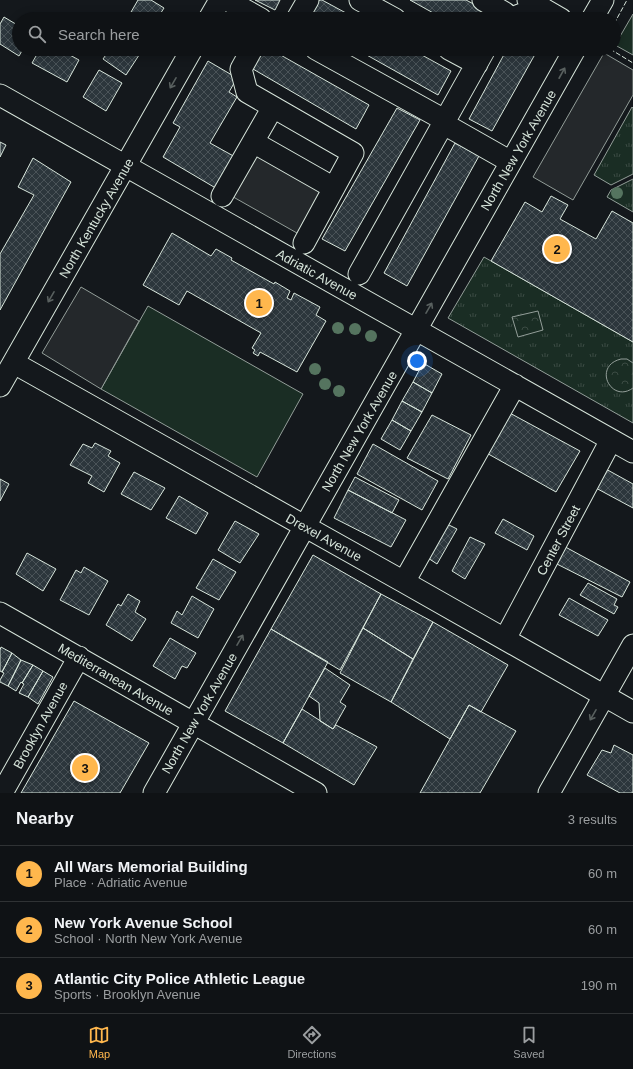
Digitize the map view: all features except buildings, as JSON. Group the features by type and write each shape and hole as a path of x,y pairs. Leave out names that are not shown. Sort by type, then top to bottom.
{"street":[{"path":"301,12 308,0"},
{"path":"360,0 382,12"},
{"path":"483,0 503,10 536,2 551,12"},
{"path":"596,12 603,0"},
{"path":"216,12 226,1 247,12"},
{"name":"North Kentucky Avenue","path":"0,386 188,56"},
{"path":"248,56 241,69 247,92 353,153 304,243"},
{"path":"328,56 439,118 444,124 512,162"},
{"name":"North New York Avenue","path":"154,793 571,56"},
{"path":"359,274 481,57"},
{"name":"Adriatic Avenue","path":"0,95 633,452"},
{"path":"222,196 273,107"},
{"path":"254,142 334,188"},
{"name":"Drexel Avenue","path":"14,363 633,712"},
{"path":"404,582 515,385"},
{"name":"Center Street","path":"505,639 611,440"},
{"name":"Mediterranean Avenue","path":"0,613 316,793"},
{"path":"549,793 633,645"},
{"name":"Brooklyn Avenue","path":"2,793 79,657"}],"green space":[{"path":"633,14 633,55 621,48 621,35"},
{"path":"632,107 633,174 611,185 594,175"},
{"path":"633,179 633,212 607,197 611,190"},
{"path":"484,257 633,342 633,423 448,318"},
{"path":"148,306 303,394 257,477 101,389"},
{"path":"538,311 543,330 518,337 512,317"},
{"path":"621,359 627,359 633,363 633,388 625,392 612,388 606,375 612,363"}],"shaded area":[{"path":"602,56 609,56 633,70 633,95 573,200 533,177"},
{"path":"255,146 330,190 304,237 228,194"},
{"path":"81,287 139,321 101,389 42,353"}],"fence":[{"path":"620,12 627,0"},
{"path":"621,56 633,63"}],"place":[{"name":"New York Avenue School","path":"557,249"},
{"name":"All Wars Memorial Building","path":"259,303"},
{"name":"Atlantic City Police Athletic League","path":"85,768"}]}
